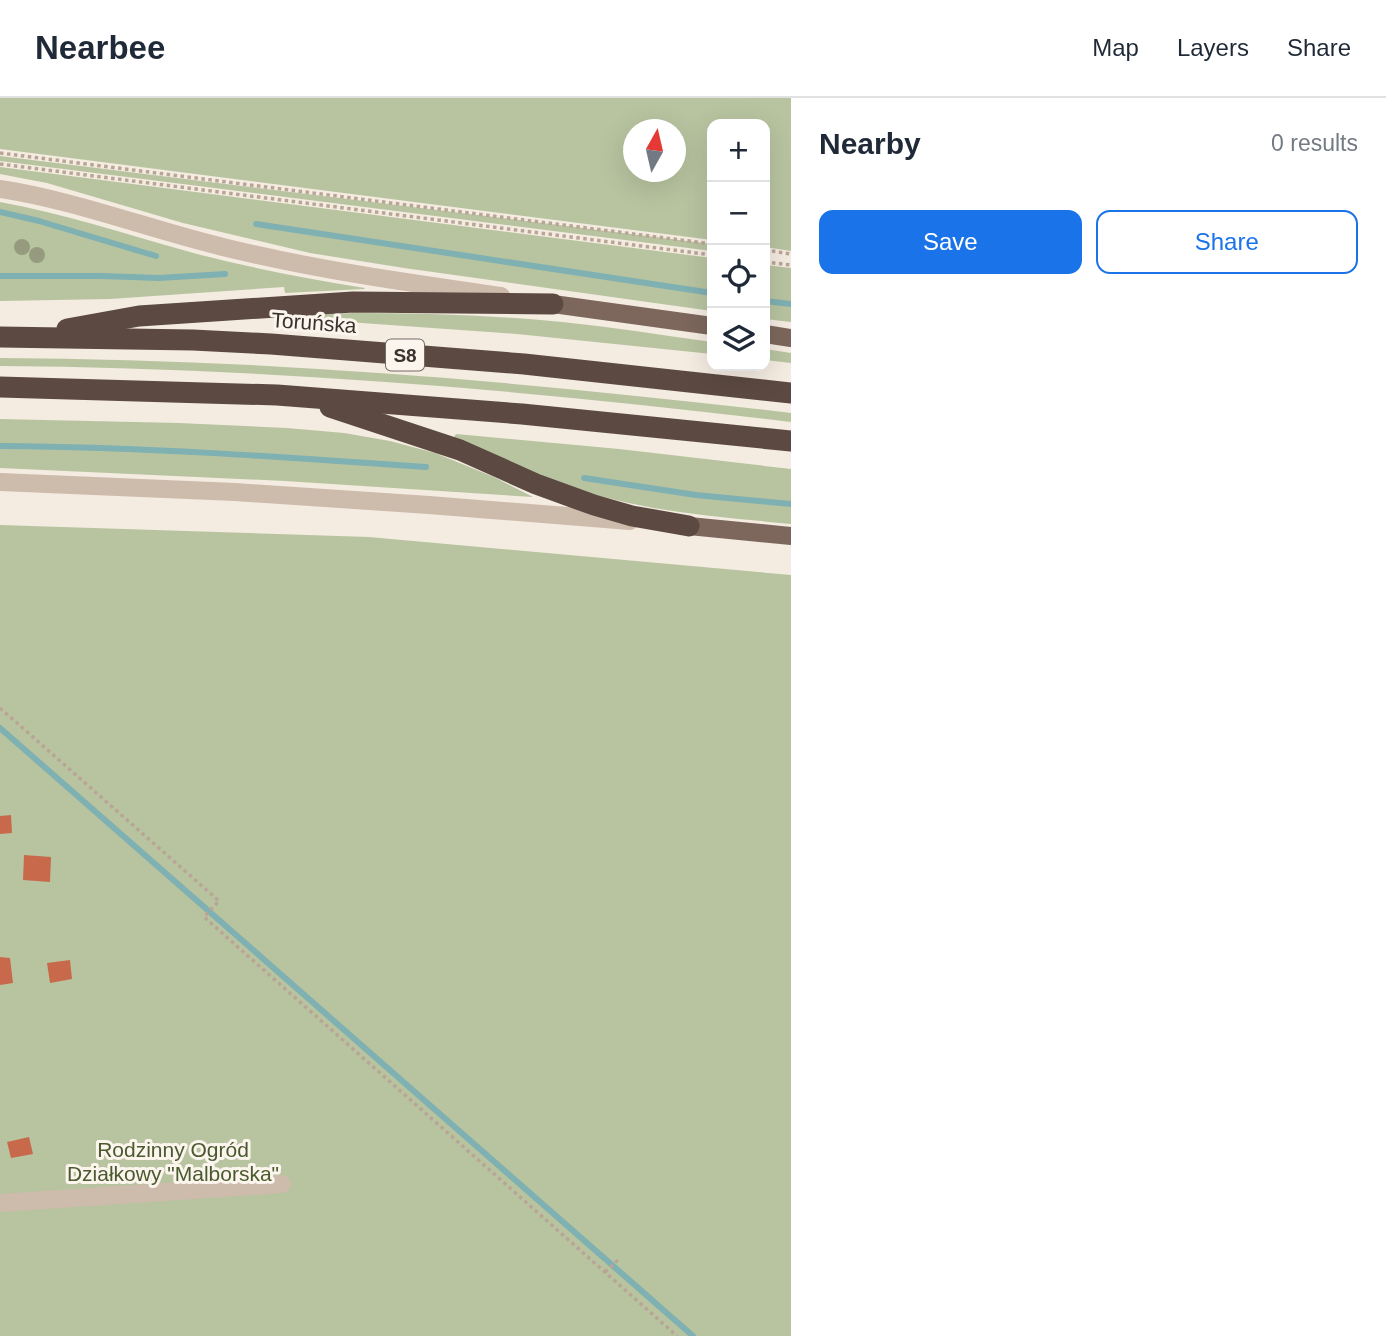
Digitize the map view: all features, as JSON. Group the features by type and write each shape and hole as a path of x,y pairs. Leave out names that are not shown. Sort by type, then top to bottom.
{"highway":[{"path":"8,337 139,316 341,302 553,304"},
{"name":"Toruńska","path":"8,337 271,344 524,364 791,393"},
{"path":"0,387 278,395 522,414 791,441"},
{"path":"278,395 328,407 460,450 536,484 594,505 642,518 689,526"}],"main road":[{"path":"553,304 707,325"},
{"path":"770,335 791,338"},
{"path":"689,526 791,536"}],"street":[{"path":"0,189 64,202 228,248 282,260 553,304"},
{"path":"0,482 235,492 689,526"},
{"path":"0,1203 282,1184"}],"path":[{"path":"0,153 707,243"},
{"path":"0,164 707,254"},
{"path":"770,251 791,254"},
{"path":"770,263 791,265"},
{"path":"0,708 219,901 204,917 677,1336"},
{"path":"606,1272 618,1259"}],"green space":[{"path":"0,98 791,98 791,251 770,248 770,119 707,119 707,239 0,149"},
{"path":"0,156 707,243 707,250 0,161"},
{"path":"0,167 707,257 707,310 310,253 183,223 47,183 0,174"},
{"path":"0,202 74,219 218,259 365,288 285,293 284,287 110,299 0,301"},
{"path":"770,266 791,268 791,322 770,320"},
{"path":"352,313 536,320 707,341 707,353 517,334 277,317"},
{"path":"770,350 791,353 791,363 770,361"},
{"path":"0,358 198,363 495,382 791,413 791,422 594,400 396,383 198,371 0,366"},
{"path":"0,419 179,423 344,433 435,453 494,477 533,497 285,481 0,468"},
{"path":"456,434 791,469 791,524 681,512 595,495 534,473 456,439"},
{"name":"Rodzinny Ogród Działkowy \"Malborska\"","path":"0,525 369,537 791,575 791,1336 0,1336"}],"building":[{"path":"11,815 12,833 0,834 0,816"},
{"path":"24,855 51,857 50,882 23,880"},
{"path":"0,957 10,958 13,983 0,985"},
{"path":"70,960 72,979 50,983 47,963"},
{"path":"29,1137 33,1154 11,1158 7,1142"}],"waterway":[{"path":"0,212 156,256"},
{"path":"256,224 707,292"},
{"path":"0,276 159,278 225,274"},
{"path":"770,302 791,304"},
{"path":"0,446 160,450 426,467"},
{"path":"584,478 696,495 791,504"},
{"path":"0,728 693,1336"}]}
